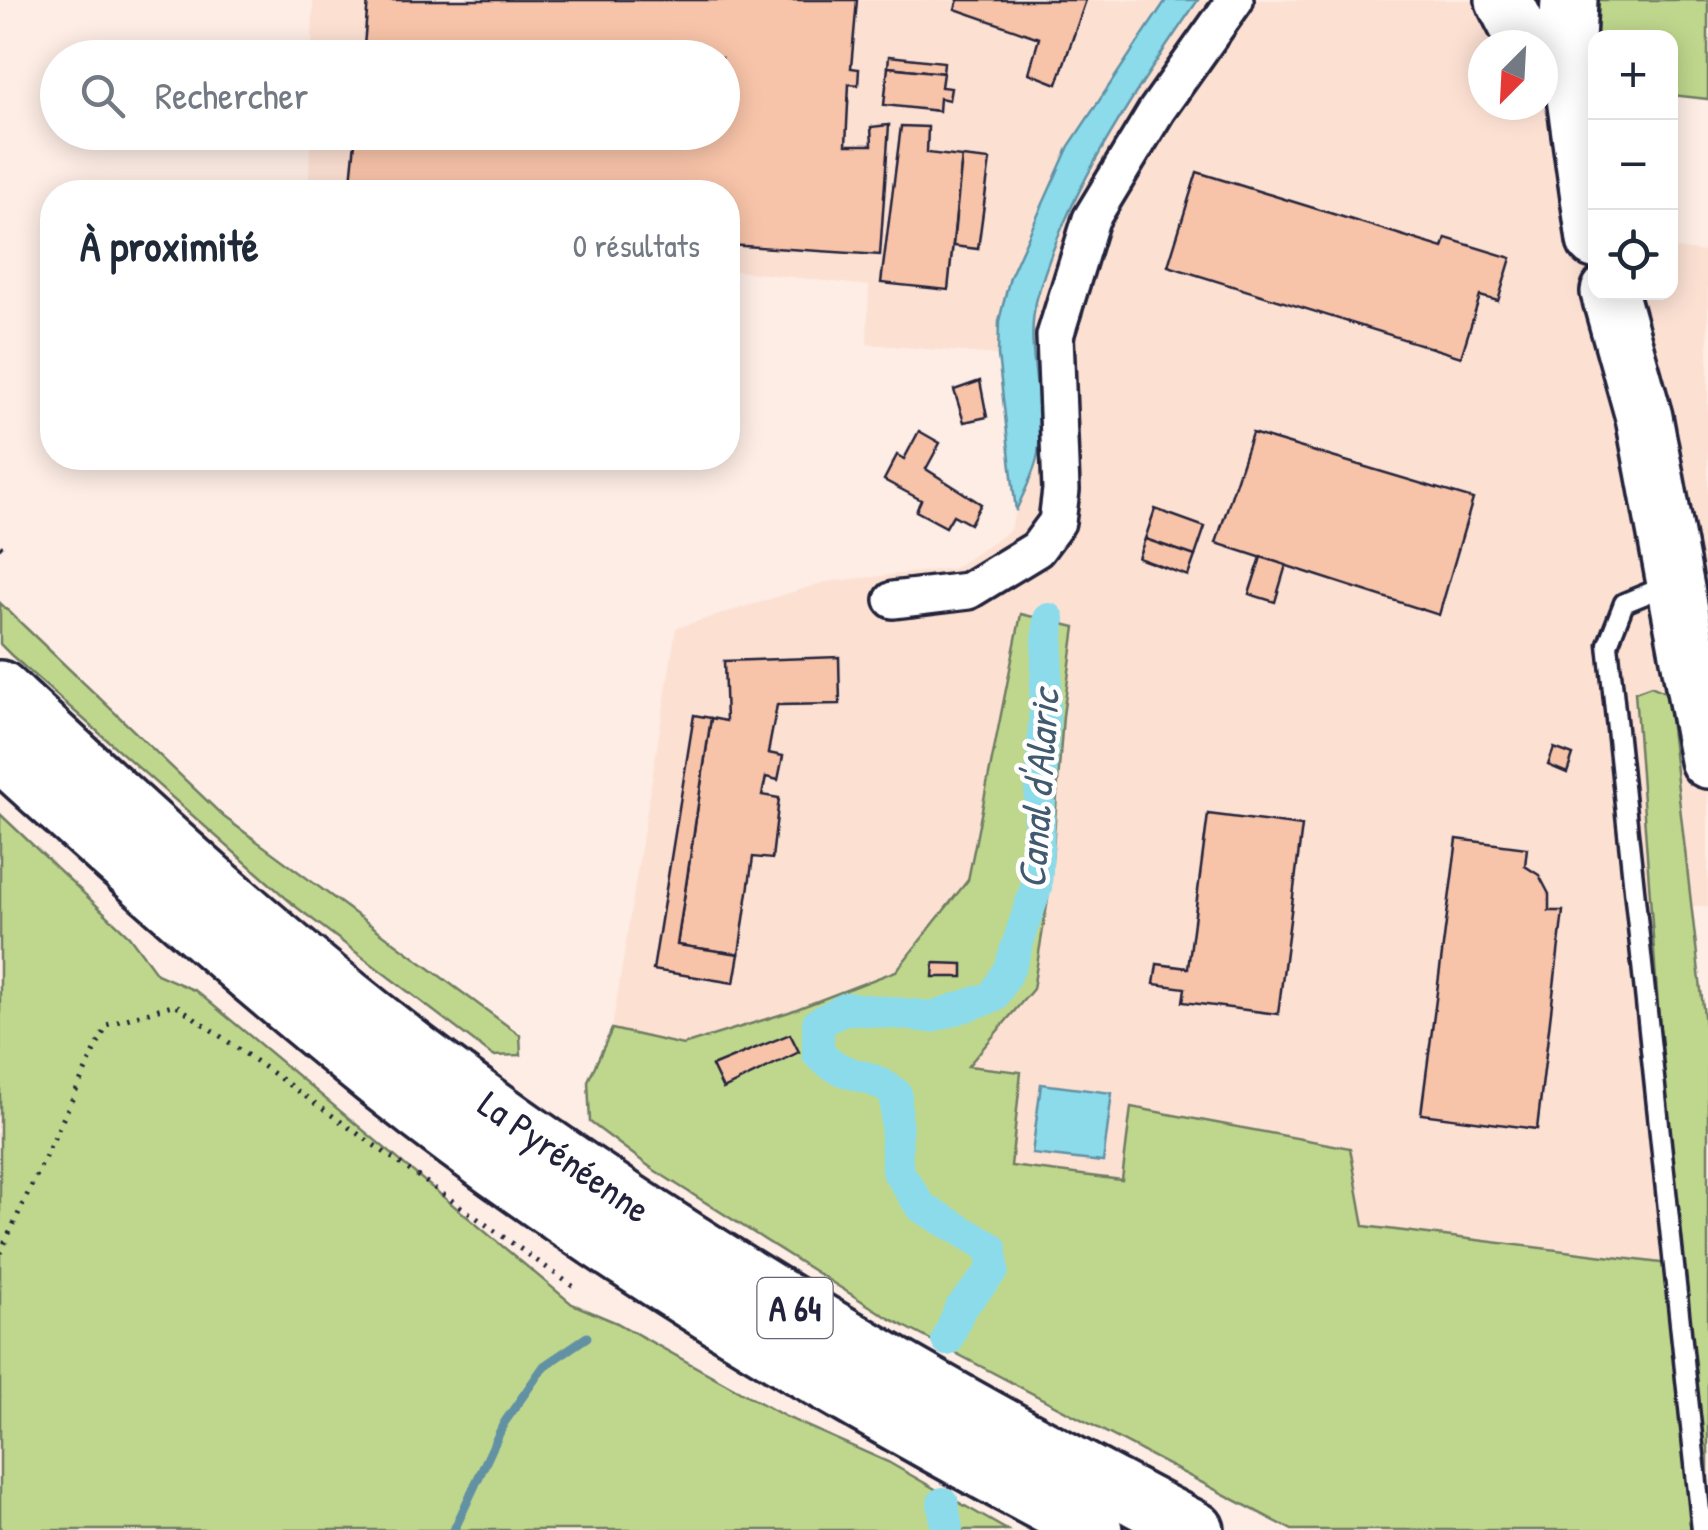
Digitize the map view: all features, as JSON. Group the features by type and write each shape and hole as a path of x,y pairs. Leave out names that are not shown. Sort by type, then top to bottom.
{"main road":[{"path":"1504,0 1519,30"},
{"path":"1569,0 1567,41 1591,210"},
{"path":"1553,120 1588,220"},
{"path":"1612,300 1644,417 1708,751"},
{"name":"La Pyrénéenne","path":"0,689 197,872 416,1051 609,1189 836,1334 1012,1434 1196,1530"},
{"name":"La Pyrénéenne","path":"0,752 171,908 386,1086 580,1226 805,1371 1094,1530"}],"street":[{"path":"893,600 968,590 1037,549 1057,522 1061,490 1055,336 1091,219 1158,110 1235,0"}],"lane":[{"path":"1678,581 1624,604 1608,644 1702,1530"}],"path":[{"path":"0,1253 106,1025 174,1004 574,1287"}],"shaded area":[{"path":"313,0 1590,0 1588,300 1678,300 1678,249 1708,252 1708,906 1692,906 1667,694 1678,1265 1363,1226 1350,1148 1132,1107 1122,1180 1011,1166 1021,1073 967,1067 1033,989 1050,887 1063,716 1075,628 1022,614 968,880 896,971 789,1012 683,1045 612,1029 676,628 825,582 954,568 1009,531 1016,511 998,355 867,344 869,286 740,271 740,180 309,180 310,150 740,150 740,40 312,40"}],"green space":[{"path":"1590,0 1708,0 1708,99 1678,96 1678,30 1592,30"},
{"path":"0,603 224,817 520,1035 521,1055 493,1056 295,906 0,644"},
{"path":"1021,614 1075,627 1063,716 1050,887 1033,989 968,1066 1021,1072 1011,1166 1122,1180 1131,1107 1350,1148 1364,1226 1677,1265 1635,692 1651,686 1667,693 1708,1051 1708,1530 1292,1530 887,1317 654,1170 590,1122 588,1081 612,1029 683,1045 789,1012 896,971 968,880"},
{"path":"0,814 129,936 157,974 196,991 572,1304 617,1323 786,1417 888,1462 1007,1530 0,1530"}],"water":[{"path":"1166,0 1198,0 1127,107 1083,184 1048,262 1036,302 1033,340 1040,435 1034,468 1016,511 998,355 999,321 1010,277 1069,146"},
{"path":"1041,1084 1112,1093 1103,1162 1032,1154"}],"building":[{"path":"368,0 857,0 851,68 859,69 858,85 849,84 846,145 872,145 871,127 889,125 880,255 740,246 740,180 351,180 354,150 740,150 740,40 365,40"},
{"path":"958,0 1086,0 1057,84 1029,73 1039,38 955,9"},
{"path":"889,56 944,62 943,73 888,67"},
{"path":"888,67 943,73 941,87 951,88 949,100 940,98 939,111 884,105"},
{"path":"901,126 928,127 927,153 962,157 948,290 881,283"},
{"path":"962,157 990,160 978,249 953,246"},
{"path":"1197,172 1443,248 1446,238 1511,258 1498,301 1480,296 1461,357 1168,266"},
{"path":"980,381 987,417 964,422 954,390"},
{"path":"919,431 940,443 926,469 981,504 970,524 953,515 946,527 916,511 921,500 884,480 897,455 904,459"},
{"path":"1252,433 1473,499 1439,615 1216,543"},
{"path":"1155,509 1205,527 1195,556 1145,539"},
{"path":"1145,539 1195,556 1188,576 1138,558"},
{"path":"1261,557 1286,565 1275,602 1249,594"},
{"path":"839,657 840,704 777,705 768,753 783,756 778,780 766,777 762,795 779,798 772,859 753,857 739,954 677,945 711,718 726,721 724,661"},
{"path":"694,715 711,718 677,945 739,954 734,983 653,970"},
{"path":"1554,748 1573,755 1567,773 1548,765"},
{"path":"1208,814 1302,826 1278,1014 1183,1002 1185,988 1154,984 1157,964 1188,968"},
{"path":"1457,839 1527,848 1525,866 1539,875 1549,894 1549,911 1563,911 1537,1129 1421,1114"},
{"path":"934,963 963,964 963,977 933,977"},
{"path":"790,1034 799,1052 723,1089 712,1066"}],"waterway":[{"name":"Canal d'Alaric","path":"947,1340 960,1309 993,1270 991,1248 921,1207 897,1170 896,1094 875,1081 838,1068 818,1054 818,1023 847,1008 931,1017 993,997 1010,967 1036,888 1049,619"},
{"path":"454,1530 504,1423 544,1366 587,1337"},
{"name":"Canal d'Alaric","path":"943,1503 947,1530"}]}
